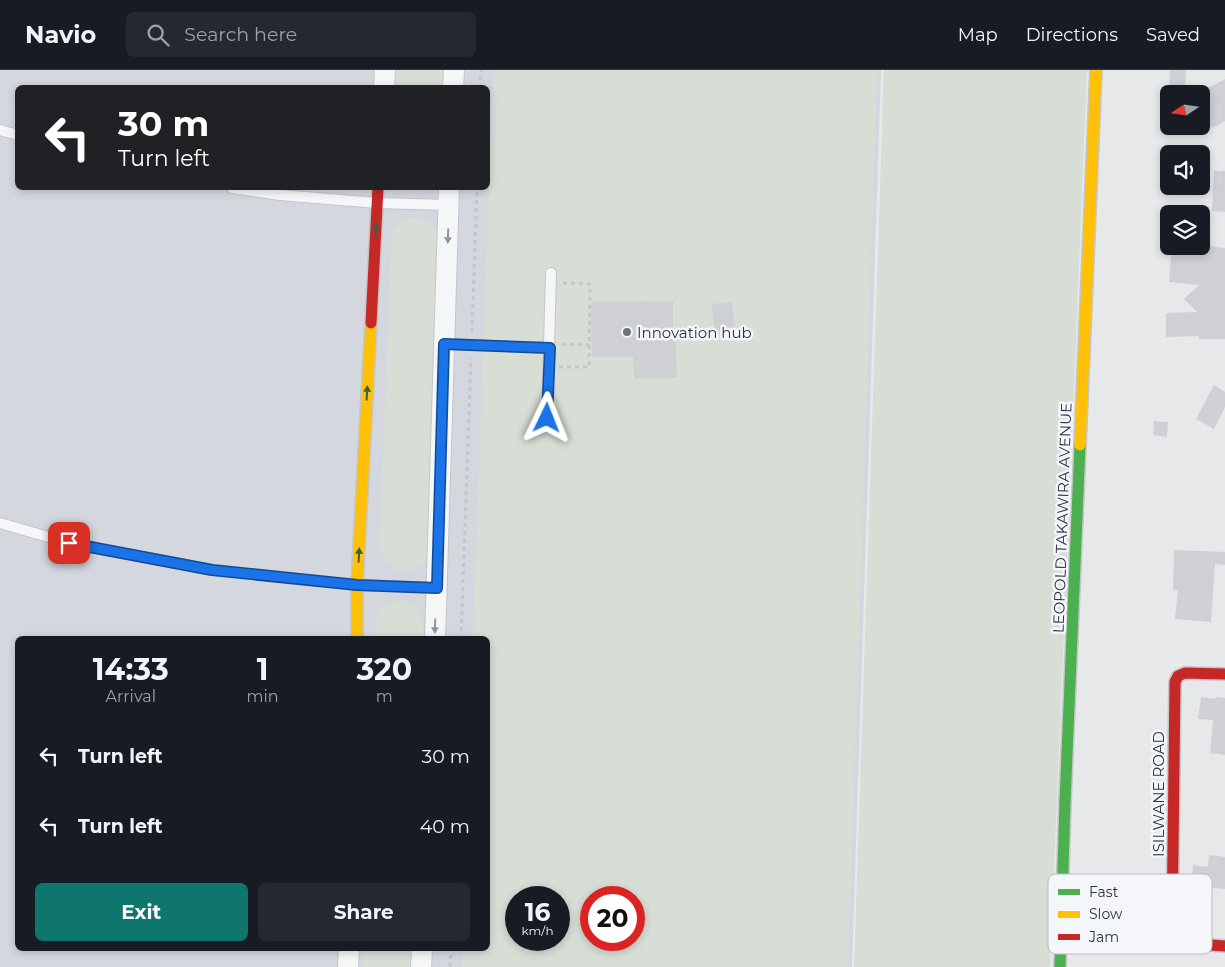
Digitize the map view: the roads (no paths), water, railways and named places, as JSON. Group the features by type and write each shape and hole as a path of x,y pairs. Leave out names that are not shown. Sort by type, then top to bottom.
{"main road":[{"name":"LEOPOLD TAKAWIRA AVENUE","path":"1063,874 1096,70"},
{"path":"356,636 357,585 378,190"},
{"name":"ISILWANE ROAD","path":"1172,874 1175,681 1181,673 1225,674"},
{"name":"ISILWANE ROAD","path":"1212,945 1225,946"},
{"name":"LEOPOLD TAKAWIRA AVENUE","path":"1060,954 1060,967"}],"street":[{"path":"384,85 385,70"},
{"path":"453,85 454,70"},
{"path":"435,636 449,196"},
{"path":"348,967 349,951"},
{"path":"421,967 422,951"}],"lane":[{"path":"0,130 15,134"},
{"path":"246,190 280,195 377,203 449,196"},
{"path":"547,418 551,278"},
{"path":"444,344 550,348"},
{"path":"0,523 69,543 212,570 357,585 437,588"}],"place":[{"name":"Innovation hub","path":"627,332"}]}
